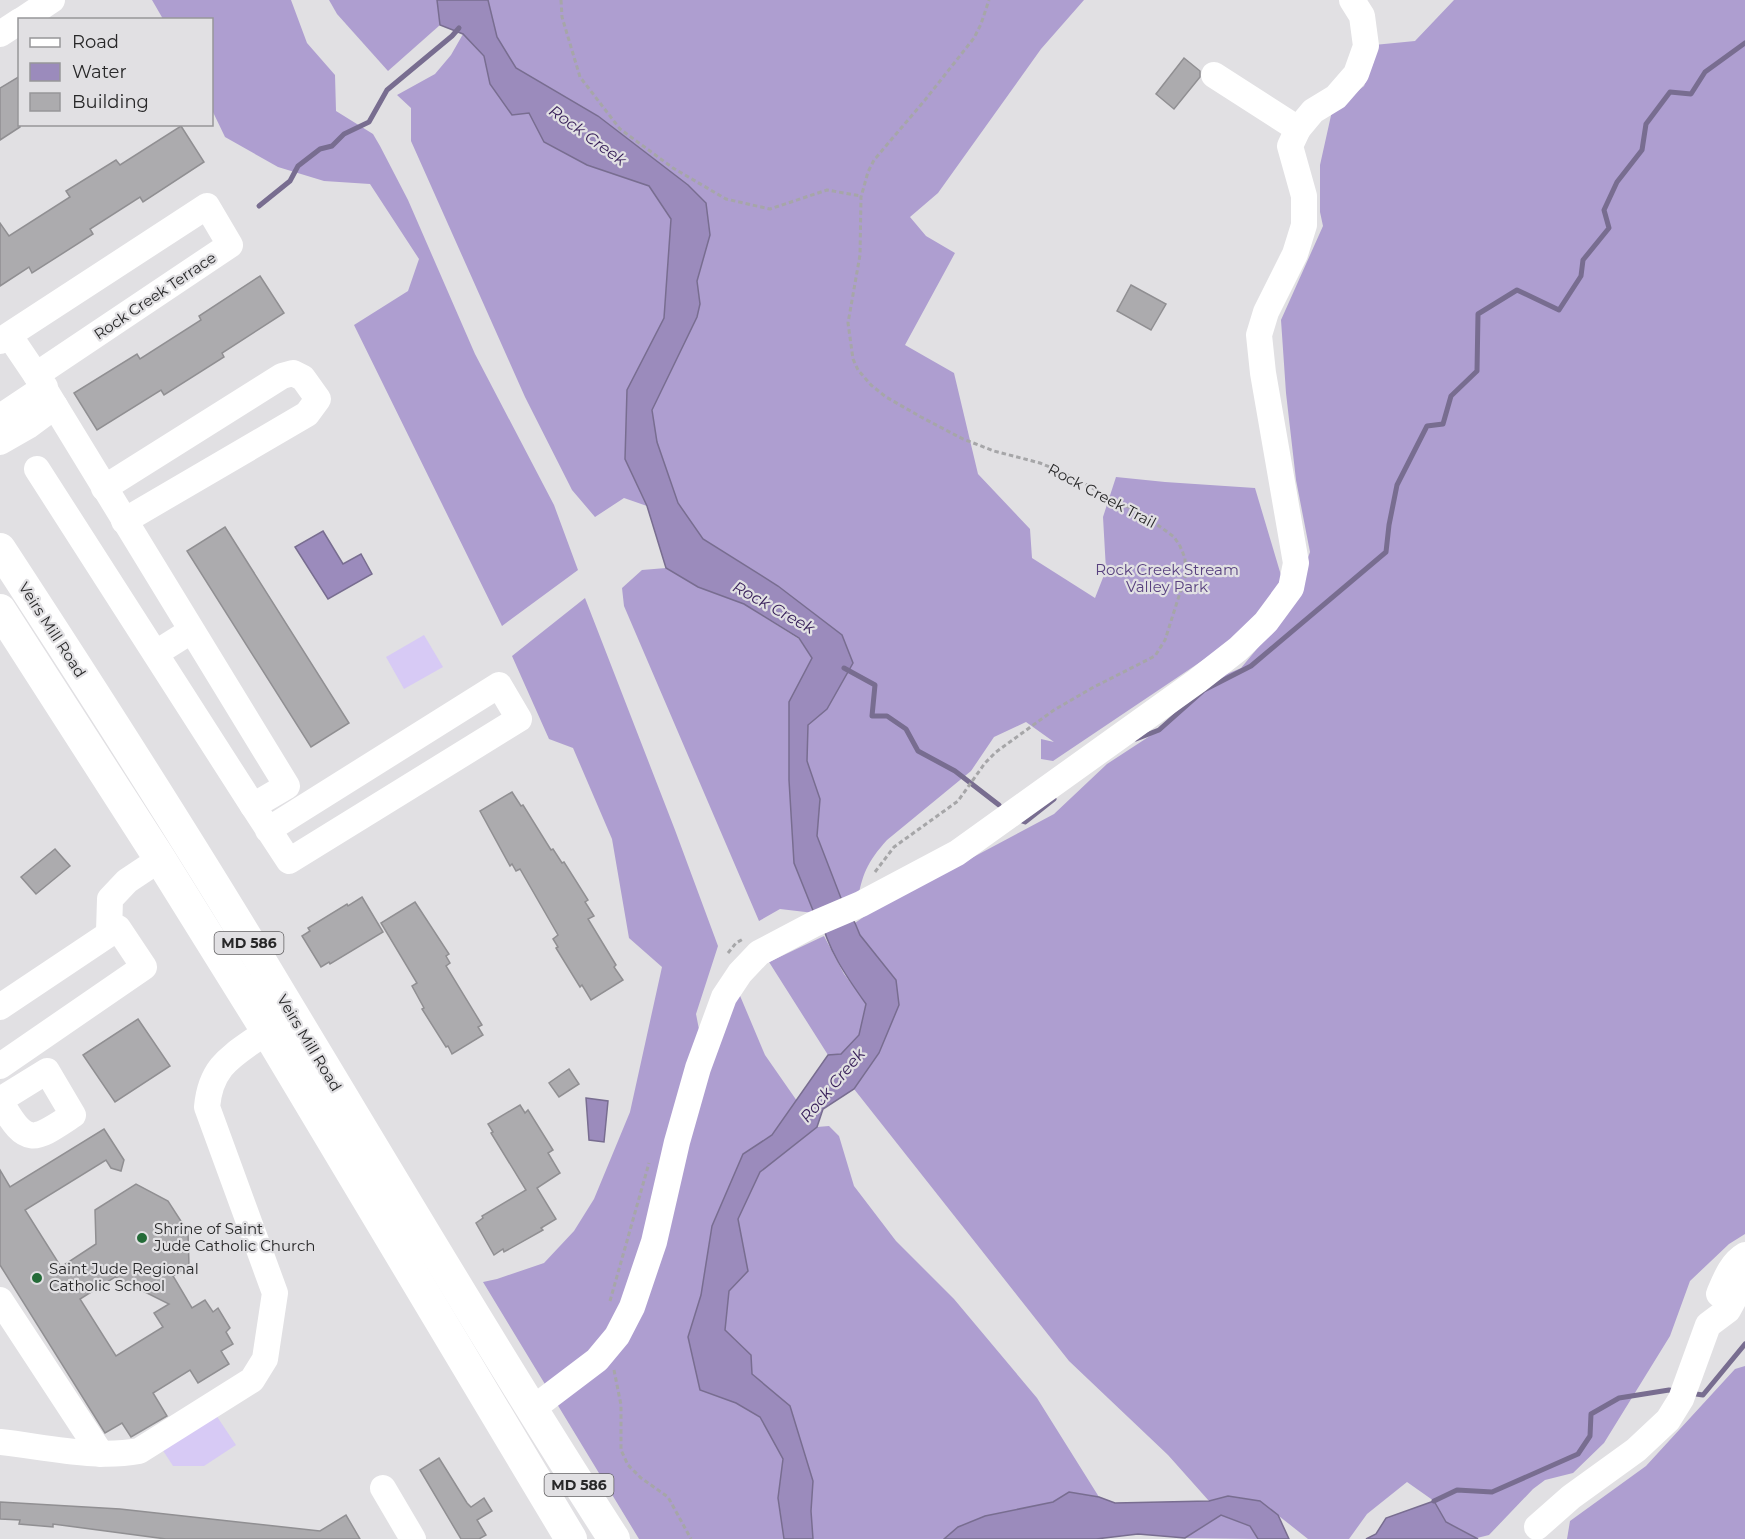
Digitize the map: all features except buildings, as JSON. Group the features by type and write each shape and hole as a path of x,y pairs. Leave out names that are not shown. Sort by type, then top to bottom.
{"main road":[{"name":"Veirs Mill Road","path":"0,549 149,781 538,1420 614,1539"},
{"name":"Veirs Mill Road","path":"0,610 122,799 267,1031 571,1539"},
{"path":"122,799 149,781"},
{"path":"517,1448 538,1420"}],"street":[{"path":"24,18 52,0"},
{"path":"538,1420 611,1346 632,1307 654,1242 677,1142 698,1068 724,997 740,973 759,952 816,923 855,907 957,853 1197,681 1238,649 1266,622 1291,588 1296,563 1263,373 1259,335 1266,312 1295,254 1304,225 1304,196 1290,146 1298,129 1313,111 1336,97 1356,74 1366,46 1362,16 1352,0"},
{"path":"0,34 18,22"},
{"path":"1214,75 1298,129"},
{"name":"Rock Creek Terrace","path":"207,206 230,245 45,390 5,338 207,206"},
{"path":"104,488 282,376 293,373 303,378 318,399 307,414 124,521"},
{"path":"0,417 45,390"},
{"path":"0,442 28,426 45,390"},
{"path":"45,390 302,809"},
{"path":"37,469 268,830 289,861 519,719 499,685 268,830"},
{"path":"156,653 191,631"},
{"path":"196,717 230,693"},
{"path":"253,806 287,786"},
{"path":"109,932 110,899 128,881 160,859"},
{"path":"0,1007 118,928 144,967 0,1066"},
{"path":"0,1442 101,1454 139,1451 252,1380 265,1359 275,1293 207,1107 209,1088 223,1064 267,1031"},
{"path":"1727,1315 1726,1275 1745,1255"},
{"path":"1535,1535 1571,1497 1636,1450 1668,1419 1745,1279"},
{"path":"0,1300 101,1454"},
{"path":"383,1488 413,1539"}],"path":[{"path":"561,0 562,16 580,77 620,129 673,168 726,199 770,209 827,190 861,196"},
{"name":"Rock Creek Trail","path":"874,873 894,847 958,801 985,763 996,752 1054,710 1155,656 1165,640 1185,576 1185,558 1174,537 1136,511 1062,472 963,439 886,397 871,385 858,370 853,359 848,323 860,255 863,185 874,159 974,38 989,0"}],"shaded area":[{"path":"424,635 443,667 404,689 386,657"},
{"path":"216,1415 236,1445 204,1466 173,1466 162,1449"}],"green space":[{"path":"152,0 291,0 307,43 335,75 336,111 373,134 380,146 408,200 475,354 554,505 578,570 502,626 354,325 408,291 419,259 370,184 324,181 278,167 225,137 213,112 213,18 162,18"},
{"path":"329,0 437,0 440,25 388,71 337,14"},
{"name":"Rock Creek Stream Valley Park","path":"488,0 1084,0 1041,49 938,193 910,217 926,236 955,253 905,345 954,373 978,474 1030,529 1032,558 1095,598 1106,570 1103,517 1116,477 1255,488 1283,582 1239,636 1053,761 1041,759 1041,739 1054,742 1026,722 994,737 971,771 887,840 866,869 857,903 844,906 817,836 820,799 807,761 808,725 827,709 853,663 842,635 778,586 703,539 678,503 657,442 652,410 697,317 700,304 697,281 710,235 706,203 688,185 598,116 516,68 497,37"},
{"path":"1454,0 1745,0 1745,1234 1729,1244 1690,1281 1670,1336 1604,1443 1573,1473 1545,1480 1533,1489 1489,1535 1477,1538 1446,1522 1434,1501 1407,1482 1367,1514 1349,1539 1308,1539 1260,1501 1228,1496 1209,1501 1168,1455 1069,1361 854,1089 879,1053 896,980 860,935 855,923 872,911 1054,814 1107,764 1156,732 1206,683 1241,668 1291,608 1310,552 1296,480 1286,393 1281,320 1323,226 1320,212 1320,165 1332,111 1364,86 1374,61 1374,45 1415,41"},
{"path":"463,34 484,56 490,84 529,113 544,142 587,165 649,186 671,219 664,318 627,390 625,459 647,506 624,498 595,517 572,490 525,397 411,141 411,108 397,95 435,74 451,55"},
{"path":"666,568 698,587 744,604 799,639 812,658 789,702 789,780 794,863 814,913 780,909 759,921 624,606 622,588 642,570"},
{"path":"585,598 718,946 696,1014 706,1065 738,991 765,1055 797,1101 772,1135 743,1154 712,1226 701,1295 688,1337 700,1390 736,1403 760,1417 783,1459 778,1498 784,1539 639,1539 483,1282 544,1263 574,1231 594,1199 630,1112 662,967 629,938 612,839 573,748 549,739 512,656"},
{"path":"824,936 844,974 867,1004 859,1035 841,1054 828,1055 769,962"},
{"path":"829,1126 839,1136 854,1186 896,1241 954,1299 1037,1398 1099,1497 1069,1492 1053,1502 985,1516 959,1527 944,1539 813,1539 811,1511 790,1406 752,1374 751,1355 725,1330 729,1291 748,1271 738,1219 760,1172 817,1127"},
{"path":"1745,1366 1745,1539 1567,1539 1570,1521 1646,1466 1735,1369"},
{"path":"1221,1515 1250,1526 1258,1539 1185,1538"}],"water":[{"name":"Rock Creek","path":"437,0 488,0 497,37 516,68 598,116 688,185 706,203 710,235 697,281 700,304 697,317 652,410 657,442 678,503 703,539 778,586 842,635 853,663 827,709 808,725 807,761 820,799 817,836 844,906 860,935 896,980 899,1005 879,1053 854,1089 823,1109 817,1127 760,1172 738,1219 748,1271 729,1291 725,1330 751,1355 752,1374 790,1406 813,1481 811,1511 813,1539 784,1539 778,1498 783,1459 760,1417 736,1403 700,1390 688,1337 701,1295 712,1226 743,1154 772,1135 828,1055 841,1054 859,1035 866,1004 832,951 820,915 814,913 794,863 789,780 789,702 812,658 799,638 744,604 698,587 666,568 647,506 625,459 627,390 664,318 671,219 649,186 587,165 544,142 529,113 512,115 490,84 484,56 463,34 440,25"},
{"path":"323,531 343,564 361,554 372,574 328,599 295,547"},
{"path":"586,1098 608,1101 604,1142 589,1140"},
{"path":"1069,1492 1099,1497 1115,1503 1209,1501 1228,1496 1260,1501 1278,1515 1289,1539 1258,1539 1250,1526 1221,1515 1185,1538 1138,1534 1096,1539 944,1539 958,1527 985,1516 1053,1502"},
{"path":"1434,1501 1446,1522 1478,1539 1366,1539 1376,1534 1386,1518"}],"waterway":[{"path":"259,206 290,181 298,166 320,149 332,146 344,134 369,122 387,90 459,28"},
{"path":"1136,739 1159,730 1204,690 1251,666 1386,552 1397,485 1427,426 1443,424 1451,396 1477,371 1478,314 1517,290 1559,310 1581,276 1583,260 1609,228 1604,210 1617,182 1642,150 1646,124 1670,92 1691,94 1705,72 1745,43"},
{"path":"844,668 875,685 872,716 887,716 906,729 918,751 955,771 999,805"},
{"path":"1019,820 1025,822 1054,799"},
{"path":"1689,1393 1703,1395 1745,1344"},
{"path":"1434,1501 1457,1490 1492,1492 1578,1454 1590,1436 1591,1414 1619,1398 1669,1390 1677,1391"}],"place":[{"name":"Shrine of Saint Jude Catholic Church","path":"142,1238"},
{"name":"Saint Jude Regional Catholic School","path":"37,1278"}]}
